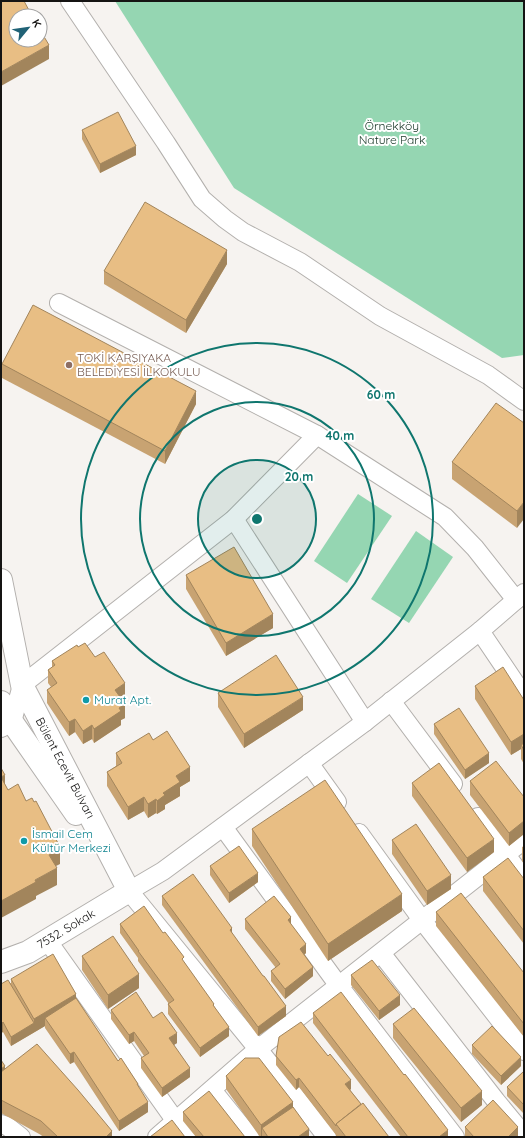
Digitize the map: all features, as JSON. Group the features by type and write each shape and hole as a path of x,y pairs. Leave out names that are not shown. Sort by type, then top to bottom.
{"street":[{"path":"70,1 202,199 243,232 300,262 380,316 488,375 524,401"},
{"path":"59,303 317,435 445,517 520,596 480,631 365,722 163,871 130,891 258,1049 326,1137"},
{"path":"6,725 22,685 234,519 317,435"},
{"path":"234,519 365,722"},
{"name":"Bülent Ecevit Bulvarı","path":"1,580 22,685 130,891"},
{"path":"480,631 524,696"},
{"path":"391,701 524,879"},
{"name":"Bülent Ecevit Bulvarı","path":"1,702 6,725 130,891"},
{"path":"309,763 422,920 524,1051"},
{"path":"223,827 339,986 459,1134"},
{"path":"157,1137 258,1049 524,840"},
{"name":"7532. Sokak","path":"1,962 28,952 130,891"},
{"path":"47,940 187,1137"},
{"path":"381,953 524,1135"},
{"path":"212,1090 250,1137"},
{"path":"1,1124 7,1126 21,1137"}],"green space":[{"name":"Örnekköy Nature Park","path":"115,1 524,1 524,355 502,358 234,188"},
{"path":"358,494 392,516 347,583 314,561"},
{"path":"416,531 453,557 409,623 371,599"}],"building":[{"path":"1,1 24,1 28,8 8,8 8,48 44,48 1,72"},
{"path":"118,112 136,146 100,164 82,130"},
{"path":"145,202 227,250 186,320 104,271"},
{"name":"TOKİ KARŞIYAKA BELEDİYESİ İLKOKULU","path":"33,305 196,391 165,451 2,364"},
{"path":"496,403 524,423 524,502 517,511 452,462"},
{"path":"234,547 273,614 226,643 186,575"},
{"name":"Murat Apt.","path":"85,643 95,657 104,652 125,683 115,690 125,704 119,708 121,711 94,729 92,725 83,731 75,719 69,722 47,690 57,683 48,670 55,665 52,661 77,645 78,647"},
{"path":"276,655 303,697 244,734 218,693"},
{"path":"503,667 524,700 524,734 511,742 475,686"},
{"path":"459,708 489,753 465,770 434,724"},
{"path":"167,731 190,767 176,776 180,782 163,793 165,795 157,801 156,799 148,804 144,797 128,807 107,772 122,763 116,753 149,733 153,740"},
{"path":"524,743 524,750 521,745"},
{"path":"496,761 524,797 524,821 509,833 470,781"},
{"path":"439,763 494,839 467,858 412,783"},
{"path":"1,768 5,775 1,777"},
{"name":"İsmail Cem Kültür Merkezi","path":"1,777 8,790 18,784 26,801 32,798 34,802 36,801 60,847 53,850 54,852 49,855 57,868 35,880 36,882 1,901"},
{"path":"325,780 402,894 328,944 252,829"},
{"path":"416,824 451,875 427,891 392,840"},
{"path":"239,846 258,873 229,893 210,866"},
{"path":"508,858 524,879 524,931 483,877"},
{"path":"193,874 232,928 230,930 286,1006 258,1027 162,896"},
{"path":"461,893 524,973 524,1024 436,912"},
{"path":"274,896 291,917 288,920 306,944 300,949 313,967 285,989 271,971 280,964 245,919"},
{"path":"144,906 163,933 165,932 184,957 182,959 229,1027 200,1048 168,1004 174,1000 120,924"},
{"path":"113,936 139,974 108,995 82,956"},
{"path":"53,954 76,994 34,1019 11,979"},
{"path":"372,960 400,995 379,1011 351,975"},
{"path":"8,980 34,1023 11,1037 3,1022 1,1024 1,984"},
{"path":"136,992 153,1018 162,1012 177,1033 169,1038 190,1068 162,1088 141,1058 149,1053 134,1032 129,1035 111,1010"},
{"path":"341,992 448,1130 439,1137 408,1137 313,1013"},
{"path":"76,998 118,1061 121,1058 148,1102 119,1121 74,1052 70,1054 45,1018"},
{"path":"414,1008 482,1091 461,1108 393,1024"},
{"path":"301,1022 328,1056 330,1054 351,1080 345,1084 361,1104 336,1124 336,1126 299,1078 296,1080 276,1056 279,1037"},
{"path":"492,1026 521,1057 501,1076 472,1045"},
{"path":"37,1044 112,1131 106,1137 58,1137 41,1121 1,1100 1,1072"},
{"path":"245,1058 259,1058 293,1102 261,1125 226,1076"},
{"path":"1,1060 5,1066 1,1069"},
{"path":"524,1071 524,1105 507,1087"},
{"path":"209,1091 245,1137 204,1137 183,1112"},
{"path":"493,1100 518,1127 508,1137 474,1137 465,1127"},
{"path":"363,1103 389,1137 346,1137 336,1124"},
{"path":"293,1107 309,1129 298,1137 268,1137 262,1128"},
{"path":"172,1120 185,1137 150,1137"}],"place":[{"name":"TOKİ KARŞIYAKA BELEDİYESİ İLKOKULU","path":"69,365"},
{"name":"Murat Apt.","path":"86,700"},
{"name":"İsmail Cem Kültür Merkezi","path":"24,841"}]}
